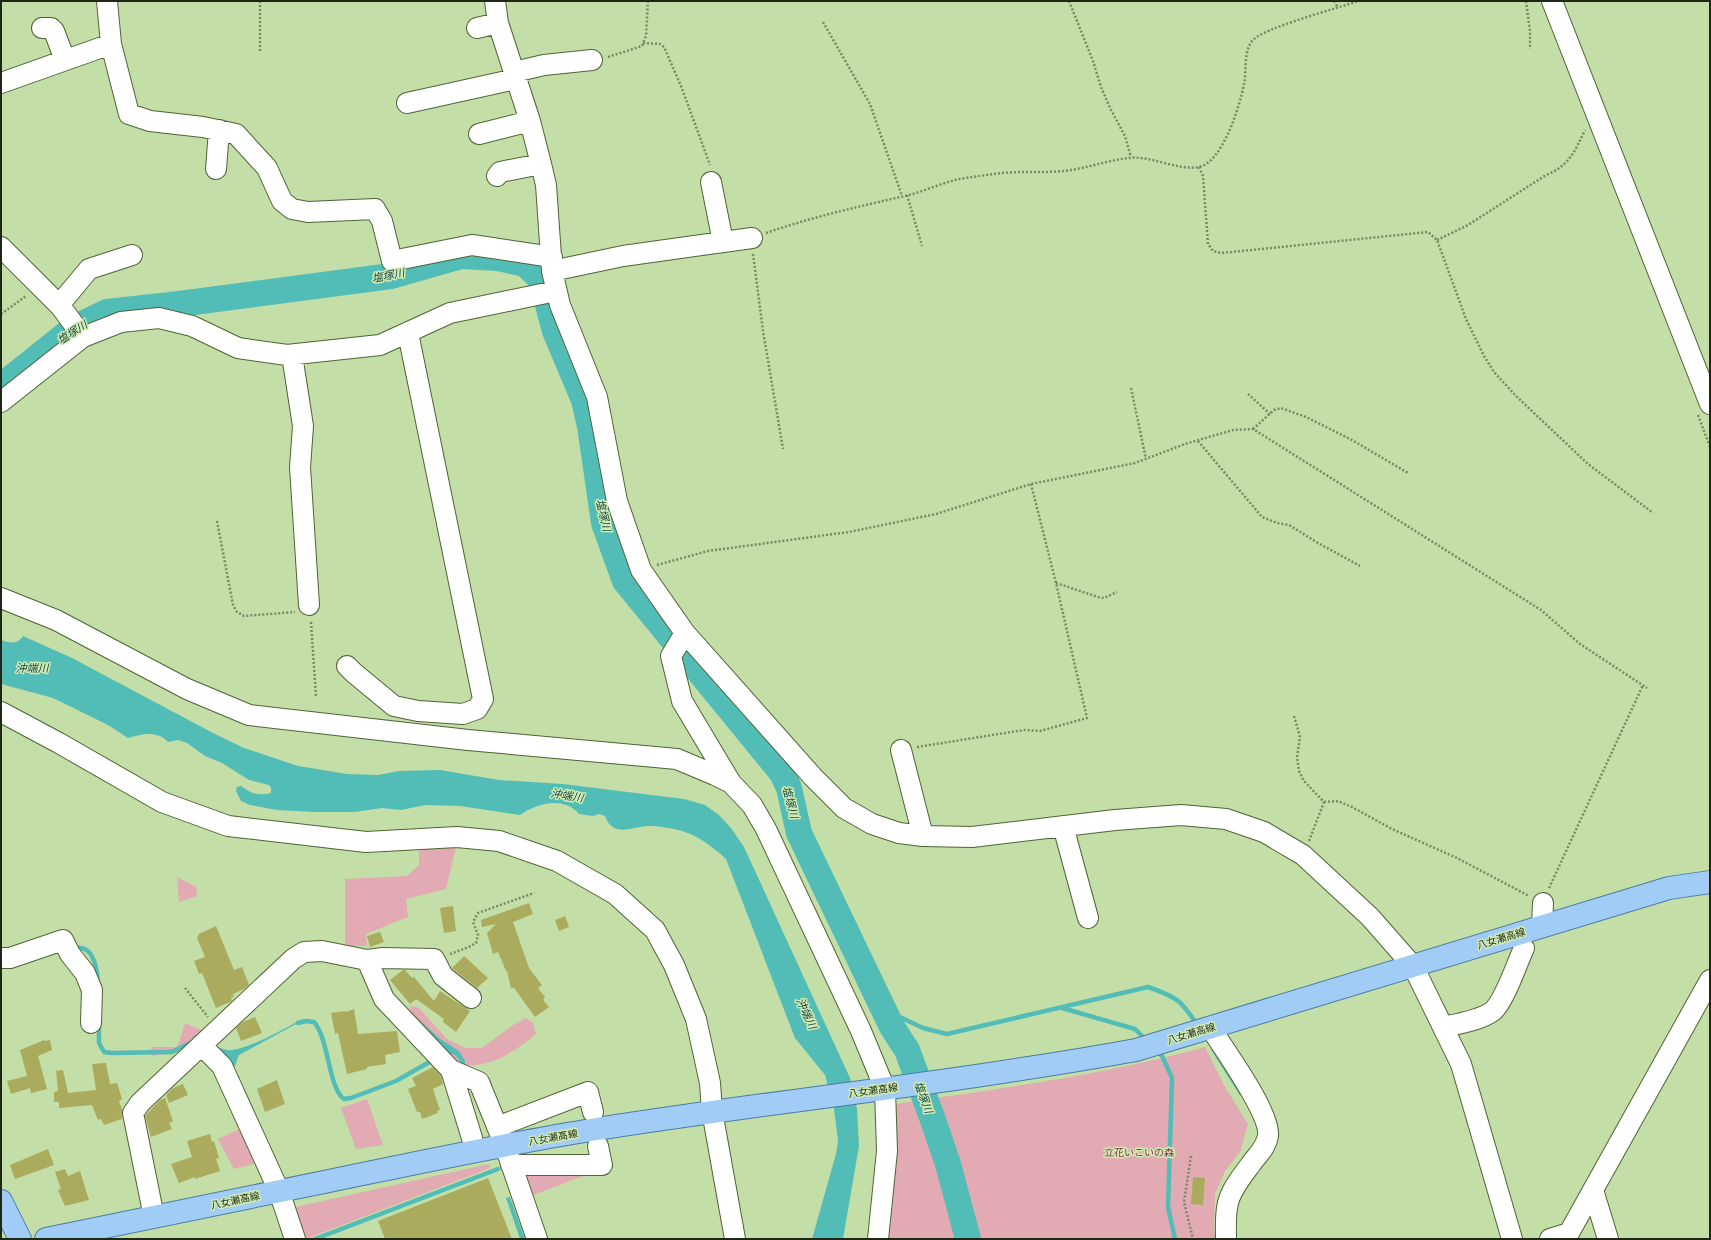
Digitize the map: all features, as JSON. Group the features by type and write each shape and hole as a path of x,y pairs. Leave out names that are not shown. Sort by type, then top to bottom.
{"main road":[{"name":"八女瀬高線","path":"46,1239 407,1164 588,1131 714,1111 1053,1065 1136,1050 1669,888 1710,882"},
{"path":"1,1201 20,1239"}],"street":[{"path":"107,1 112,44 129,114 150,120 203,126 236,134 267,168 282,200 292,209 308,212 375,209 382,221 392,261 472,245 552,264 752,238"},
{"path":"494,1 510,72 530,121 542,164 546,184 552,264 556,290 560,305 597,397 617,501 641,570 685,634 813,777 844,808 872,824 898,833 923,836 972,836 1115,820 1180,815 1226,819 1264,832 1303,855 1370,917 1413,966 1461,1064 1512,1239"},
{"path":"1552,1 1710,404"},
{"path":"476,28 498,23"},
{"path":"42,28 51,28 54,31 65,60"},
{"path":"1,83 112,44"},
{"path":"407,103 510,72 544,65 592,60"},
{"path":"479,134 530,121"},
{"path":"216,170 219,130"},
{"path":"497,176 500,172 542,164"},
{"path":"711,182 724,242"},
{"path":"1,247 58,305 83,337"},
{"path":"58,305 89,269 132,255"},
{"path":"1,402 83,337 121,322 158,318 192,326 238,348 292,355 380,345 450,313 556,290"},
{"path":"347,666 394,706 418,711 463,714 477,709 483,699 408,333"},
{"path":"292,355 303,426 300,467 309,605"},
{"path":"1,598 56,620 187,689 249,715 468,740 677,759 715,775 731,784"},
{"path":"685,634 671,656 682,701 731,784 752,805 766,829 889,1088 887,1151 878,1239"},
{"path":"1,712 59,742 162,802 228,826 366,842 457,837 499,841 557,861 615,894 655,930 674,965 696,1019 710,1083 735,1239"},
{"path":"901,750 923,836"},
{"path":"1063,826 1088,918"},
{"path":"1542,903 1542,926"},
{"path":"1,958 10,958 63,940 70,954 86,974 92,990 91,1022"},
{"path":"1443,1027 1471,1020 1492,1011 1500,1002 1524,948"},
{"path":"154,1217 133,1113 140,1103 200,1045 293,959 304,952 322,951 367,960 383,958 434,959 443,976 471,998"},
{"path":"367,960 384,999 451,1070 479,1082 504,1146 537,1239"},
{"path":"1550,1239 1570,1233 1710,980"},
{"path":"1210,1027 1265,1117 1268,1134 1264,1149 1236,1186 1228,1202 1226,1239"},
{"path":"200,1045 222,1066 279,1191 295,1239"},
{"path":"451,1070 472,1138"},
{"path":"504,1146 588,1092 593,1112"},
{"path":"504,1146 602,1165 598,1146"},
{"path":"1593,1190 1608,1239"}],"path":[{"path":"260,1 260,52"},
{"path":"592,60 642,46 646,36 648,1"},
{"path":"1069,1 1107,101 1125,136 1131,157"},
{"path":"1334,1 1338,8"},
{"path":"783,449 763,330 752,238 796,222 908,195 955,180 996,173 1069,170 1131,157 1177,166 1199,167 1208,163 1224,143 1238,107 1245,83 1246,59 1254,38 1269,30 1358,1"},
{"path":"1526,1 1530,31 1530,49"},
{"path":"823,22 870,104 902,196"},
{"path":"643,43 660,44 664,47 667,53 710,162 711,182"},
{"path":"1437,240 1468,225 1546,175 1557,170 1571,158 1586,128"},
{"path":"1199,167 1203,176 1208,244 1213,251 1222,252 1428,232 1437,240 1466,319 1484,356 1494,372 1516,396 1588,464 1653,512"},
{"path":"908,195 922,246"},
{"path":"1,314 40,286"},
{"path":"1131,388 1146,459"},
{"path":"1248,394 1270,414"},
{"path":"1253,429 1274,410 1281,408 1306,417 1352,440 1408,473"},
{"path":"641,570 708,550 849,532 936,514 1031,484 1135,463 1233,430 1253,429 1541,610 1580,644 1647,688"},
{"path":"1198,441 1262,517 1277,523 1289,525 1360,566"},
{"path":"901,750 1024,730 1040,732 1087,718 1056,583 1031,484"},
{"path":"218,521 233,605 237,612 244,616 296,612 305,610 309,605"},
{"path":"1056,583 1104,598 1116,592"},
{"path":"309,605 316,697"},
{"path":"1324,802 1338,801 1352,807 1392,829 1457,858 1542,903 1643,685"},
{"path":"1294,716 1300,737 1296,757 1299,771 1304,781 1324,802"},
{"path":"1303,855 1324,802"},
{"path":"434,959 469,947 476,943 478,935 473,922 478,914 534,893"},
{"path":"185,988 218,1029"},
{"path":"1190,1156 1184,1202 1193,1239"}],"green space":[{"path":"456,847 446,889 406,899 408,917 366,934 367,946 345,946 345,879 407,876 419,865 419,848"},
{"path":"177,877 196,887 197,896 179,902"},
{"path":"412,1006 419,1008 447,1039 465,1048 482,1048 513,1025 526,1018 533,1023 536,1034 518,1048 497,1059 479,1065 460,1065 408,1012"},
{"path":"185,1023 204,1031 183,1052 152,1056 151,1047 176,1047 179,1043"},
{"name":"立花いこいの森","path":"1205,1047 1224,1085 1248,1124 1240,1152 1225,1171 1215,1194 1215,1239 888,1239 895,1104 1012,1087 1090,1073 1128,1066"},
{"path":"367,1099 383,1145 356,1149 341,1108"},
{"path":"246,1126 261,1162 234,1169 218,1139"},
{"path":"489,1164 490,1168 306,1239 303,1239 291,1208"},
{"path":"520,1173 586,1175 528,1197"}],"water":[{"name":"沖端川","path":"23,636 72,658 244,748 298,766 347,774 378,775 399,771 440,770 499,780 563,784 684,799 705,805 719,815 731,828 744,847 850,1078 857,1109 859,1146 843,1239 812,1239 836,1154 838,1141 834,1109 825,1075 795,1038 726,859 711,846 688,833 669,828 648,826 623,830 618,829 608,823 605,816 599,814 593,816 579,814 573,808 558,803 550,803 534,807 520,815 460,806 425,805 401,810 382,808 355,812 315,812 277,810 250,805 241,801 236,791 237,787 241,786 255,794 263,794 271,793 271,788 269,785 249,780 222,763 205,756 187,743 178,740 168,742 164,738 154,734 144,734 128,738 108,725 53,698 1,684 1,640 16,642"},
{"path":"382,971 391,990 399,1001 439,1038 459,1051 465,1061 465,1066 461,1066 457,1057 451,1054 435,1061 396,1004"},
{"path":"297,1022 298,1023 239,1055 235,1066 230,1066 212,1045 227,1050 243,1048"},
{"path":"510,1197 525,1239 520,1239 506,1198"}],"building":[{"path":"529,903 533,914 513,922 529,968 542,985 538,988 545,997 543,1000 549,1007 535,1017 514,988 511,988 507,971 498,952 493,954 487,933 496,924 482,927 481,920"},
{"path":"453,906 456,931 444,933 440,908"},
{"path":"565,916 569,927 559,931 555,920"},
{"path":"216,926 234,970 242,967 249,985 233,994 234,997 231,997 232,1001 216,1008 202,973 199,974 194,961 205,957 197,938 199,934"},
{"path":"380,932 384,942 370,947 367,936"},
{"path":"464,956 488,978 477,988 452,968"},
{"path":"405,970 412,978 414,977 434,1001 440,991 470,1011 456,1032 443,1022 444,1019 416,999 410,1004 390,980"},
{"path":"354,1009 358,1034 397,1031 400,1052 385,1055 386,1064 367,1067 367,1069 347,1074 338,1033 335,1034 331,1013 346,1012"},
{"path":"255,1017 262,1033 241,1041 236,1028 243,1022"},
{"path":"44,1040 50,1040 52,1050 38,1056 47,1089 31,1093 30,1088 11,1094 7,1081 27,1076 20,1050"},
{"path":"106,1063 110,1084 117,1083 122,1099 119,1101 122,1109 122,1119 104,1125 101,1119 98,1120 92,1105 59,1108 59,1102 54,1102 54,1092 58,1091 56,1071 63,1070 68,1093 96,1090 92,1064"},
{"path":"433,1067 441,1076 443,1084 433,1089 440,1110 437,1111 438,1113 422,1119 420,1112 417,1112 408,1089 416,1086 412,1078"},
{"path":"277,1080 285,1104 265,1112 257,1089"},
{"path":"183,1084 188,1095 169,1103 166,1095 173,1088"},
{"path":"165,1098 173,1121 169,1123 172,1129 151,1137 145,1116 160,1100"},
{"path":"210,1134 212,1142 214,1141 219,1158 216,1159 220,1171 195,1179 195,1177 179,1183 171,1164 192,1157 187,1141"},
{"path":"48,1149 54,1165 15,1179 10,1165"},
{"path":"65,1169 68,1176 80,1171 89,1200 65,1206 58,1190 61,1189 55,1172"},
{"path":"1193,1177 1205,1178 1203,1205 1191,1204"},
{"path":"488,1178 512,1239 385,1239 378,1221"}],"waterway":[{"name":"塩塚川","path":"1,386 74,328 107,312 391,276 461,256 498,258 525,264 541,279 555,331 584,400 590,426 604,523 625,581 782,773 789,788 799,833 892,1027 907,1050 948,1164 968,1239"},
{"path":"73,949 85,949 93,958 98,982"},
{"path":"883,1009 923,1028 947,1034 1148,987 1178,1000 1198,1026"},
{"path":"1062,1008 1135,1029 1147,1041"},
{"path":"298,1023 306,1021 314,1022 319,1030 323,1040 331,1074 339,1093 344,1099 351,1098 396,1081 433,1060"},
{"path":"99,1024 99,1043 104,1052 172,1052 194,1041"},
{"path":"1156,1050 1162,1056 1172,1078 1168,1207 1175,1239"},
{"path":"1214,1050 1241,1093"},
{"path":"315,1239 498,1169"}]}
